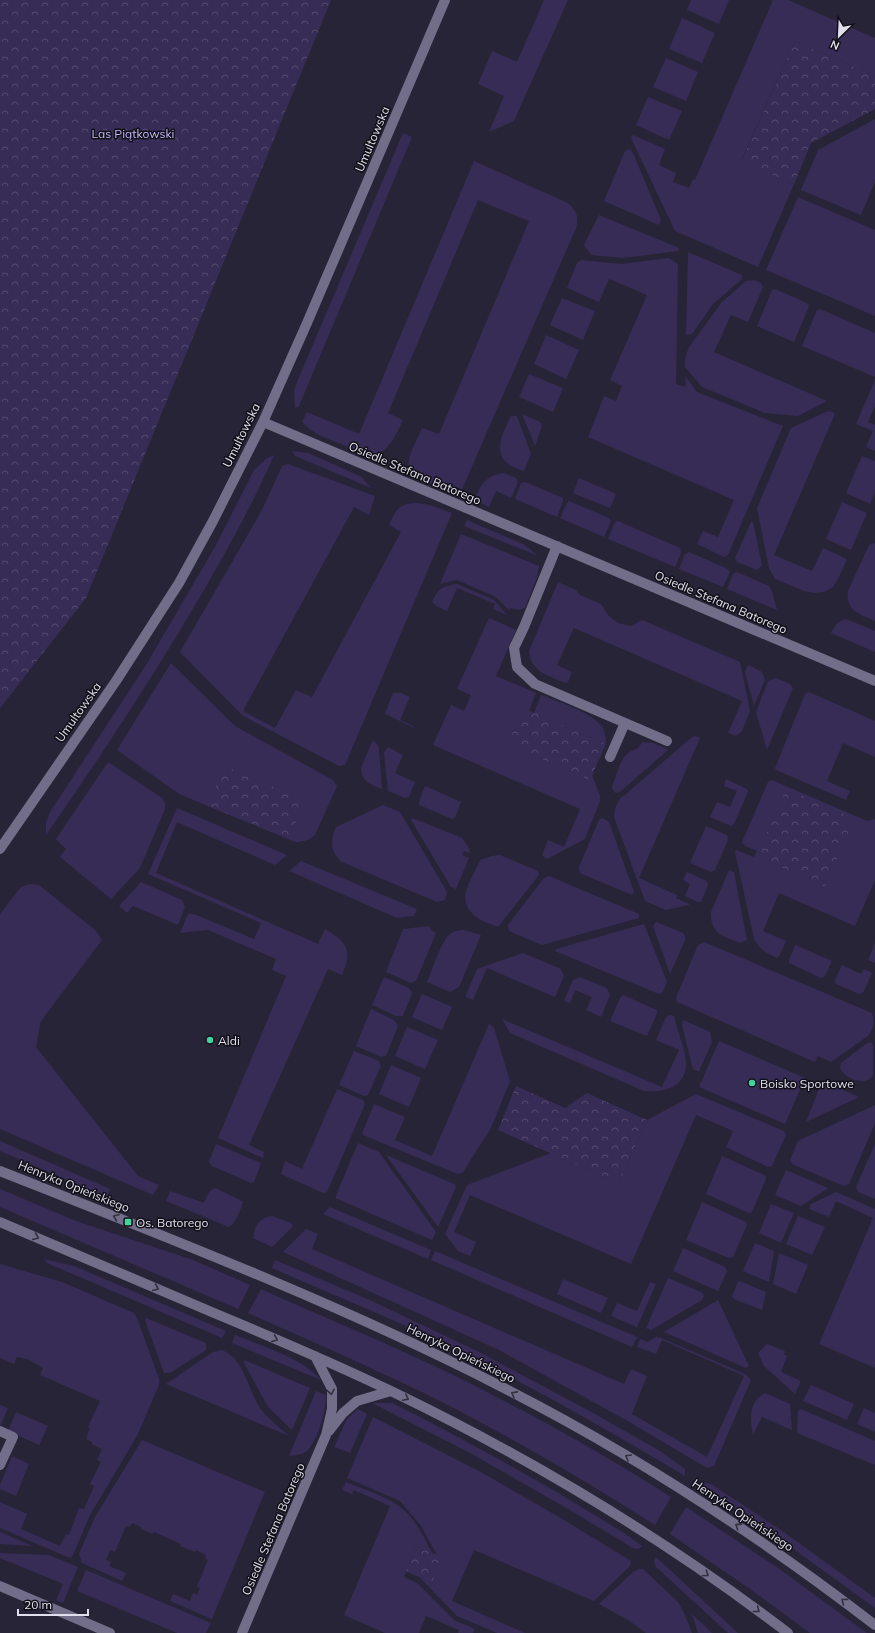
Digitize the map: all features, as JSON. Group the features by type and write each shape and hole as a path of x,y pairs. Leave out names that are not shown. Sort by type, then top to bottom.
{"street":[{"name":"Umultowska","path":"0,849 116,681 179,583 216,514 263,422 311,315 445,0"},
{"name":"Osiedle Stefana Batorego","path":"263,422 875,681"},
{"path":"557,546 530,614 514,648 517,667 535,684 667,741"},
{"path":"610,757 625,723"},
{"name":"Henryka Opieńskiego","path":"0,1171 178,1241 260,1276 422,1348 505,1388 630,1458 684,1491 806,1573 875,1625"},
{"path":"0,1222 315,1356 473,1432 655,1539 718,1582 788,1633"},
{"name":"Osiedle Stefana Batorego","path":"242,1633 326,1434 332,1409 332,1389 315,1356"},
{"name":"Osiedle Stefana Batorego","path":"326,1434 343,1413 357,1402 390,1391"},
{"path":"0,1431 13,1437 0,1465"},
{"path":"0,1586 110,1633"}],"green space":[{"name":"Las Piątkowski","path":"0,0 331,0 86,598 0,708"},
{"path":"544,0 568,0 514,121 489,132 504,96 478,84 492,51 517,62"},
{"path":"691,0 729,0 719,24 687,10"},
{"path":"773,0 788,0 875,38 875,76 795,41 741,161 794,184 758,267 675,231 631,138 633,135 665,149 659,165 676,173 673,182 689,188 693,179 695,180"},
{"path":"682,18 715,33 702,63 669,49"},
{"path":"795,41 875,76 875,109 811,143 794,184 741,162"},
{"path":"666,58 698,72 686,101 653,87"},
{"path":"648,97 682,111 669,140 636,125"},
{"path":"875,119 875,182 861,215 801,190 818,150"},
{"path":"403,133 412,137 299,406 295,408 294,391 297,382"},
{"path":"629,149 633,153 661,220 659,225 604,201 625,151"},
{"path":"474,161 568,203 576,214 577,221 576,228 460,494 420,478 413,472 410,466 410,456 422,428 439,434 529,221 478,200 388,413 403,420 390,444 384,450 378,453 370,454 361,452 318,434 302,422 307,412 359,434"},
{"path":"798,197 875,230 875,316 766,270"},
{"path":"599,215 679,248 678,251 623,258 591,255 584,245"},
{"path":"688,252 742,275 742,279 713,304 692,334 686,335"},
{"path":"669,258 678,264 676,384 685,387 685,376 697,392 783,426 728,555 724,557 697,544 703,531 718,537 734,500 588,437 604,396 616,401 622,386 610,380 647,295 609,279 599,302 567,288 577,263 581,260 621,264"},
{"path":"754,280 761,283 763,287 748,322 731,315 714,352 827,401 798,416 765,413 702,387 685,367 685,358 689,347 722,302 746,281"},
{"path":"775,289 807,303 809,306 794,342 757,326 772,290"},
{"path":"562,298 595,311 583,340 550,325"},
{"path":"820,309 875,333 875,377 802,346 817,310"},
{"path":"546,335 579,350 566,379 534,364"},
{"path":"529,374 563,388 553,412 519,397"},
{"path":"875,380 875,406 868,422 875,425 875,451 866,447 873,431 856,424"},
{"path":"828,411 834,413 834,416 774,555 812,571 823,548 847,559 833,587 824,592 814,593 804,591 775,579 769,568 757,508 791,428"},
{"path":"522,414 540,422 542,426 535,446"},
{"path":"511,416 517,416 531,454 524,471 509,464 500,452 501,440"},
{"path":"292,451 308,453 362,477 371,488 295,456"},
{"path":"274,455 241,524 167,652 128,714 46,835 46,822 50,812 146,665 216,545 254,470 266,459"},
{"path":"862,456 875,461 875,493 870,504 846,493"},
{"path":"288,464 375,496 369,515 354,507 243,711 275,728 296,690 312,697 401,532 389,525 398,509 406,504 420,503 452,513 345,765 339,766 243,716 180,652 262,510 282,466"},
{"path":"504,473 516,478 518,482 511,498 496,491 489,507 475,500 479,489 488,479 492,476"},
{"path":"579,478 616,494 610,508 573,493"},
{"path":"525,482 563,498 557,517 515,499 521,483"},
{"path":"569,501 609,518 611,521 604,537 560,518"},
{"path":"842,502 867,513 851,550 826,539"},
{"path":"467,520 523,544 536,555 464,526"},
{"path":"618,521 680,548 681,553 675,567 608,539 615,522"},
{"path":"751,522 753,522 762,565 757,570 737,562 735,558"},
{"path":"461,534 539,566 537,577 525,608 519,610 510,608 509,610 496,597 457,580 440,584"},
{"path":"875,543 875,621 859,614 851,607 848,598 848,591 869,545"},
{"path":"689,552 728,569 730,572 723,587 679,569 685,554"},
{"path":"737,572 769,586 772,591 777,610 727,589 733,574"},
{"path":"558,582 576,590 580,595 601,604 608,615 618,623 631,626 642,620 740,662 750,711 742,731 736,736 728,733 742,701 574,628 557,665 572,672 568,682 565,683 541,672 533,664 529,651"},
{"path":"457,584 494,600 507,615 493,609 495,604 457,588 447,611 438,607 432,602 442,588"},
{"path":"489,618 516,630 496,676 536,693 529,711 523,708 590,779 592,775 600,796 600,801 585,839 547,859 542,855 548,840 564,847 580,809 433,745 451,705 464,711 471,695 457,689"},
{"path":"846,619 875,631 875,652 831,633 838,622"},
{"path":"171,663 235,726 333,780 337,786 315,835 301,842 295,842 179,794 117,750"},
{"path":"748,665 762,672 765,680 754,706 745,672"},
{"path":"776,678 790,684 793,688 767,750 756,712 768,681"},
{"path":"809,692 875,721 875,757 843,743 827,781 850,791 846,800 776,770 775,768 805,694"},
{"path":"393,693 401,693 410,697 400,720 415,728 385,714"},
{"path":"541,695 575,708 592,718 603,728 606,744 534,713"},
{"path":"523,708 606,744 590,780 508,744"},
{"path":"695,736 700,738 639,878 677,895 676,898 689,904 666,910 645,901 614,817 614,812 620,799"},
{"path":"375,741 379,748 382,789 365,780 361,773 361,768 372,742"},
{"path":"642,742 653,743 668,750 620,792 614,792 612,787 624,757 637,748"},
{"path":"388,747 403,755 395,773 415,782 409,797 405,798 388,791 384,753"},
{"path":"108,762 162,798 165,803 165,809 140,868 111,899 60,857 66,849 56,839"},
{"path":"224,766 305,800 289,839 208,806"},
{"path":"726,779 747,789 748,792 734,824 731,826 710,817 717,802 730,807 737,791 724,786"},
{"path":"772,780 867,821 875,819 875,880 855,926 779,893 763,931 786,941 780,955 777,958 763,950 754,939 735,852 736,850 754,857 757,851 745,846 742,842 768,782"},
{"path":"425,786 461,802 455,818 452,819 419,805"},
{"path":"786,789 854,818 825,887 760,858 760,849"},
{"path":"383,805 400,812 446,890 447,893 445,900 437,902 342,862 335,854 332,842 336,827"},
{"path":"177,808 287,855 275,865 177,822 156,873 318,944 325,929 339,939 346,948 347,959 342,975 328,969 249,1145 264,1152 263,1158 218,1138 286,976 272,970 276,959 208,930 180,933 188,914 194,914 254,939 261,923 148,874"},
{"path":"412,818 462,838 469,848 470,853 464,851 462,855 469,858 456,889 451,887 411,820"},
{"path":"603,818 609,822 634,892 632,895 580,873 579,867 598,822"},
{"path":"706,826 727,835 728,840 715,870 711,872 690,863"},
{"path":"500,855 538,871 539,875 498,927 485,922 471,912 466,905 465,898 469,883 480,860"},
{"path":"301,861 417,909 414,916 397,918 289,871"},
{"path":"729,870 734,872 747,940 740,943 723,936 715,930 711,919 711,912"},
{"path":"687,872 707,881 708,885 701,902 685,896 690,884 683,880"},
{"path":"549,876 639,914 639,918 542,945 509,931 508,925 544,878"},
{"path":"141,882 182,900 185,907 178,925 133,906 128,912 126,912 119,906"},
{"path":"30,884 39,885 95,930 102,940 44,1017 40,1024 36,1047 138,1176 159,1185 153,1195 0,1129 0,914 21,887"},
{"path":"656,922 683,933 685,936 685,940 670,974 653,926"},
{"path":"644,924 667,982 663,992 659,994 555,951 556,949"},
{"path":"429,926 431,930 436,933 416,981 411,983 386,972 403,929"},
{"path":"464,930 481,935 459,987 450,992 427,982 446,939 452,933"},
{"path":"704,942 872,1013 874,1022 872,1031 868,1036 831,1062 818,1056 815,1062 677,1002 676,998 698,945"},
{"path":"875,943 875,963 868,960"},
{"path":"795,945 832,961 825,976 821,978 789,963"},
{"path":"523,953 561,969 564,976 555,997 487,968 473,1000 466,997 477,969"},
{"path":"842,965 861,974 864,969 872,973 863,993 859,994 836,984 835,980"},
{"path":"384,977 409,988 412,993 403,1016 396,1016 372,1005"},
{"path":"580,977 607,988 610,995 601,1017 586,1010 592,997 575,990 570,1003 564,1001 573,980"},
{"path":"422,994 452,1007 442,1030 412,1017"},
{"path":"623,995 657,1010 647,1036 610,1021 620,998"},
{"path":"371,1009 394,1020 398,1026 386,1056 381,1057 356,1046"},
{"path":"669,1015 674,1016 683,1045 686,1062 685,1071 683,1077 673,1087 659,1091 644,1091 510,1033 502,1019 662,1087 679,1050 656,1040 666,1017"},
{"path":"683,1020 710,1032 712,1042 699,1071 694,1070 692,1066 682,1025"},
{"path":"489,1024 494,1028 510,1081 491,1128 463,1172 459,1174 455,1173 363,1135 362,1133 374,1104 405,1117 395,1140 432,1156"},
{"path":"407,1027 438,1040 425,1069 395,1056"},
{"name":"Boisko Sportowe","path":"719,1041 805,1078 785,1124 699,1087"},
{"path":"871,1042 873,1046 873,1075 870,1079 866,1081 856,1080 842,1072 840,1068 841,1063 867,1043"},
{"path":"354,1051 379,1061 381,1066 368,1095 364,1096 339,1085"},
{"path":"391,1065 421,1078 409,1107 379,1094"},
{"path":"827,1083 859,1097 806,1122 819,1089"},
{"path":"516,1086 565,1108 587,1093 647,1120 619,1183 498,1130"},
{"path":"337,1089 363,1100 365,1104 327,1192 323,1193 281,1174 285,1161 302,1169"},
{"path":"696,1094 784,1131 786,1135 772,1166 768,1167 726,1147 733,1131 696,1115 631,1264 470,1195 454,1232 476,1242 470,1256 458,1251 445,1234 467,1185 551,1153 619,1183 647,1120"},
{"path":"875,1105 875,1123 849,1184 844,1186 792,1164 790,1160 798,1141"},
{"path":"0,1141 110,1189 107,1197 0,1151"},
{"path":"358,1143 379,1152 436,1232 432,1240 335,1198"},
{"path":"216,1144 261,1163 254,1182 251,1183 212,1166 209,1162"},
{"path":"875,1144 875,1199 858,1192 856,1187"},
{"path":"386,1155 454,1184 456,1187 438,1227"},
{"path":"722,1156 766,1176 752,1212 749,1213 706,1194"},
{"path":"786,1170 828,1188 801,1206 775,1195"},
{"path":"215,1188 243,1202 236,1220 229,1227 166,1201 170,1191 204,1203 209,1192"},
{"path":"0,1189 76,1221 193,1260 250,1285 238,1309 0,1207"},
{"path":"836,1192 875,1209 875,1368 819,1344 873,1218 836,1201 829,1217 809,1209 811,1204"},
{"path":"702,1202 746,1222 747,1225 733,1257 729,1258 686,1240"},
{"path":"771,1204 794,1213 781,1243 759,1233"},
{"path":"330,1207 431,1250 428,1259 323,1214"},
{"path":"272,1216 291,1223 293,1226 272,1247 253,1238 258,1223 264,1218"},
{"path":"798,1216 825,1227 812,1255 786,1244"},
{"path":"306,1229 318,1234 312,1249 624,1384 631,1369 647,1376 632,1414 707,1457 744,1376 662,1340 656,1354 637,1347 640,1339 648,1342 656,1337 661,1338 745,1374 751,1380 714,1466 707,1468 626,1420 499,1350 283,1252"},
{"path":"755,1243 774,1251 769,1282 743,1271"},
{"path":"683,1248 725,1267 727,1271 718,1291 673,1271"},
{"path":"435,1251 637,1338 632,1347 431,1260"},
{"path":"779,1253 808,1265 796,1294 773,1284"},
{"path":"44,1259 74,1266 226,1331 222,1338 47,1263"},
{"path":"275,1260 372,1301 479,1352 595,1414 660,1451 685,1469 685,1476 568,1408 509,1376 449,1346 272,1268"},
{"path":"0,1264 62,1282 134,1313 159,1379 159,1385 137,1436 90,1515 73,1555 70,1558 0,1528 0,1502 27,1514 21,1529 60,1546 66,1534 69,1535 79,1508 84,1509 94,1486 90,1484 101,1462 97,1460 102,1449 86,1439 90,1428 88,1427 100,1401 40,1375 43,1368 27,1359 17,1357 14,1364 0,1358"},
{"path":"668,1278 701,1292 704,1295 702,1300 651,1330 646,1328"},
{"path":"563,1279 608,1298 601,1313 557,1294"},
{"path":"740,1281 766,1292 762,1310 736,1300 732,1296 738,1282"},
{"path":"650,1282 656,1284 637,1327 611,1316 617,1303 637,1311"},
{"path":"261,1289 402,1351 477,1387 562,1432 671,1497 655,1525 553,1463 448,1405 374,1369 248,1313"},
{"path":"718,1300 749,1366 746,1368 664,1332"},
{"path":"146,1318 206,1343 206,1350 170,1373 164,1373 145,1320"},
{"path":"235,1335 270,1348 293,1359 313,1372 321,1380 232,1343"},
{"path":"767,1344 785,1351 784,1354 787,1356 781,1372 801,1381 795,1394 764,1366 758,1353"},
{"path":"222,1350 230,1355 242,1369 262,1411 289,1436 166,1384 213,1352"},
{"path":"244,1360 310,1388 292,1430 268,1407 244,1363"},
{"path":"811,1385 854,1404 847,1420 803,1401"},
{"path":"316,1391 326,1395 325,1408 318,1433 311,1447 307,1451 298,1455 289,1456"},
{"path":"765,1393 790,1404 792,1430 762,1417 753,1435 751,1417 753,1406 759,1397"},
{"path":"372,1403 392,1403 426,1420 555,1491 624,1533 642,1546 638,1549 633,1548 470,1453"},
{"path":"0,1405 8,1408 0,1427"},
{"path":"864,1408 875,1413 875,1432 857,1424"},
{"path":"358,1409 367,1414 350,1453 334,1447 347,1419"},
{"path":"801,1409 875,1441 875,1465 797,1433 798,1411"},
{"path":"16,1412 48,1426 39,1445 8,1431"},
{"path":"373,1417 479,1471 559,1517 631,1561 630,1566 594,1601 474,1550 452,1601 525,1633 497,1633 457,1616 419,1577 432,1583 442,1557 437,1555 421,1526 400,1501 347,1478"},
{"path":"142,1440 265,1492 212,1619 170,1601 173,1594 190,1601 193,1593 197,1595 200,1588 197,1586 208,1560 205,1559 206,1555 196,1550 195,1552 180,1546 181,1544 154,1532 153,1534 141,1529 141,1527 132,1523 130,1527 126,1526 115,1552 110,1550 106,1560 111,1562 109,1566 126,1573 122,1581 82,1563 79,1554 95,1517"},
{"path":"12,1456 29,1464 16,1496 0,1489 0,1485"},
{"path":"346,1482 385,1498 399,1506 409,1515 432,1553 416,1546 404,1577 417,1583 454,1620 475,1629 473,1633 458,1633 459,1630 426,1616 419,1633 385,1633 344,1615 390,1506 354,1490 352,1494 342,1490"},
{"path":"706,1483 711,1484 781,1530 875,1598 875,1608 770,1532 700,1486"},
{"path":"686,1507 778,1568 867,1633 810,1633 750,1589 670,1534"},
{"path":"0,1532 33,1546 0,1544"},
{"path":"416,1546 443,1557 432,1583 406,1571"},
{"path":"0,1553 49,1555 78,1567 63,1603 56,1600 63,1584 0,1558"},
{"path":"656,1557 738,1633 728,1633 656,1567 654,1561"},
{"path":"643,1569 678,1602 692,1633 646,1633 628,1620 599,1604 633,1572"},
{"path":"86,1570 211,1623 206,1633 177,1633 77,1591"},
{"path":"692,1614 712,1633 698,1633"}],"place":[{"name":"Aldi","path":"210,1040"},
{"name":"Boisko Sportowe","path":"752,1083"},
{"name":"Os. Batorego","path":"128,1222"}]}
